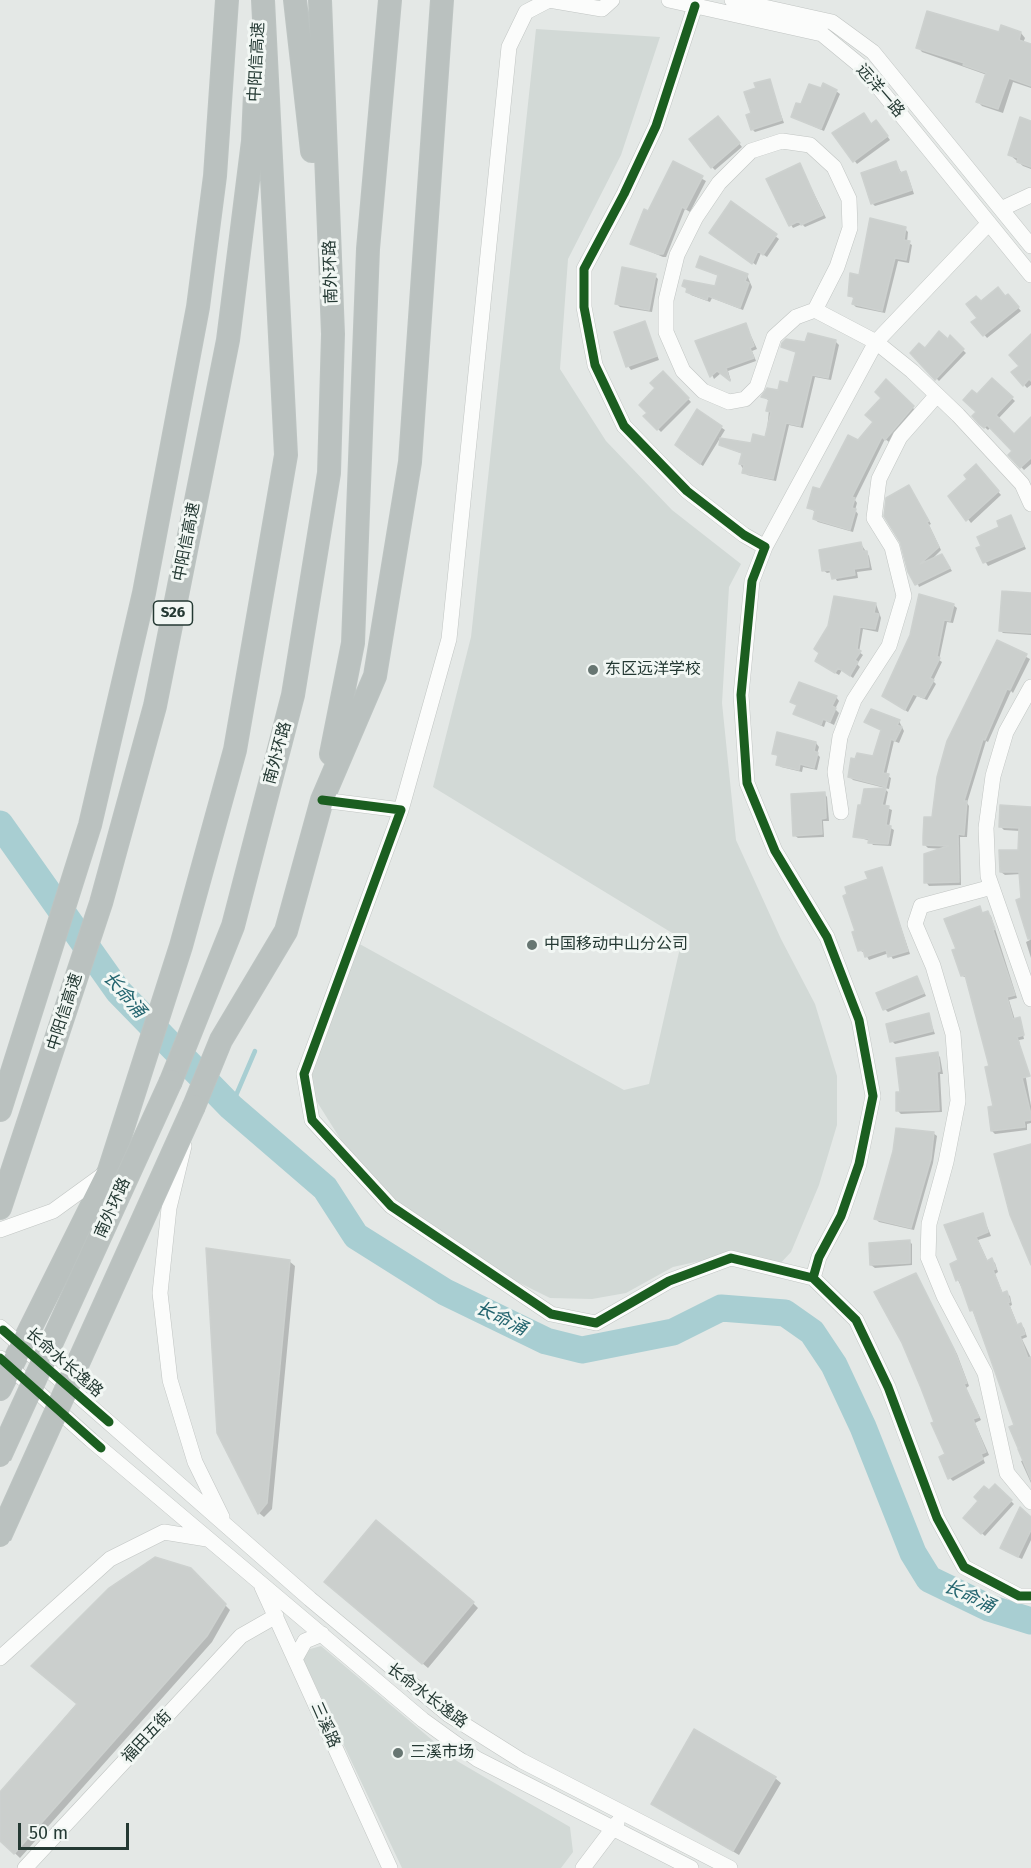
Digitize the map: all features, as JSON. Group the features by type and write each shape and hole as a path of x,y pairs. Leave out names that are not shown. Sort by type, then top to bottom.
{"highway":[{"name":"中阳信高速","path":"0,1110 90,825 146,582 198,307 215,176 227,0"},
{"name":"中阳信高速","path":"0,1208 101,903 155,706 228,340 253,141 262,0"},
{"name":"南外环路","path":"0,1389 5,1363 21,1346 109,1171 171,976 236,750 286,456 262,0"},
{"path":"296,0 333,334"},
{"name":"南外环路","path":"0,1456 166,1092 233,926 293,695 329,473 333,334 320,0"},
{"path":"0,1536 194,1106 221,1040 286,931 322,800 353,643 368,249 390,0"},
{"path":"322,800 375,676 410,462 442,0"}],"street":[{"path":"612,0 602,9 549,0 526,12 509,46 449,639 401,810 304,1074 312,1120 391,1206 551,1314 596,1323 669,1281 730,1258 813,1278 856,1320 888,1388 937,1518 964,1567 1019,1596 1031,1596"},
{"name":"远洋一路","path":"669,0 822,34 862,68 1031,275"},
{"name":"远洋一路","path":"732,0 832,22 873,52 1031,246"},
{"path":"695,6 656,126 624,195 584,269 584,307 595,365 624,426 687,491 744,535 765,547"},
{"path":"815,310 837,267 850,228 849,199 834,167 810,146 782,141 751,151 719,183 696,217 677,255 666,300 666,332 683,371 703,391 729,402 745,399 757,387 774,337 795,317 815,310 876,342 937,395 1022,484 1031,504"},
{"path":"1001,209 1031,195"},
{"path":"813,1278 819,1257 841,1216 859,1164 873,1096 858,1020 827,937 775,851 747,783 741,695 752,581 765,547 876,342 988,223"},
{"path":"841,812 835,772 840,737 854,700 889,646 904,596 892,547 874,518 879,479 900,437 937,395"},
{"path":"1031,687 1006,732 993,777 986,828 988,876 1031,999"},
{"path":"322,800 401,810"},
{"path":"992,887 921,906 915,924 933,966 953,1034 958,1101 946,1162 929,1224 928,1257 945,1296 985,1373 1007,1473 1031,1502"},
{"path":"194,1106 169,1208 160,1293 170,1380 195,1462 224,1523"},
{"path":"0,1230 52,1211 109,1171"},
{"name":"长命水长逸路","path":"0,1327 386,1665 449,1715 522,1761 730,1868"},
{"name":"长命水长逸路","path":"5,1363 423,1720 477,1759 691,1868"},
{"path":"0,1658 110,1559 164,1532 209,1539"},
{"name":"三溪路","path":"260,1582 390,1868"},
{"name":"福田五街","path":"25,1868 242,1636 276,1616"},
{"path":"295,1659 305,1641 322,1634"},
{"path":"583,1868 624,1814"}],"shaded area":[{"name":"东区远洋学校","path":"536,29 660,37 621,155 568,259 560,369 606,441 672,510 741,564 729,587 722,703 736,840 781,939 815,1004 837,1076 837,1125 819,1185 791,1252 777,1267 718,1257 673,1267 626,1293 592,1299 550,1298 461,1254 396,1203 341,1140 302,1078 356,942 624,1090 649,1084 682,939 433,787 471,637"},
{"name":"三溪市场","path":"321,1646 457,1761 570,1827 573,1852 561,1868 402,1868 303,1659 310,1649"}],"building":[{"path":"927,11 999,32 1001,25 1021,32 1019,40 1031,44 1031,86 1009,78 998,109 976,102 986,73 963,65 964,63 916,48"},
{"path":"770,79 782,120 751,130 746,115 751,113 744,92 756,88 754,83"},
{"path":"823,83 837,90 821,129 791,117 796,103 801,104 809,84 821,88"},
{"path":"864,113 871,124 876,120 888,136 853,162 832,133"},
{"path":"718,116 740,143 711,168 689,139"},
{"path":"1020,117 1031,121 1031,167 1017,162 1018,158 1008,155"},
{"path":"673,161 703,176 686,209 682,207 663,254 658,254 630,244 644,209 648,211"},
{"path":"896,161 900,173 906,171 912,190 871,204 861,173"},
{"path":"800,163 823,215 801,225 799,221 789,226 766,179"},
{"path":"731,201 777,234 763,255 758,251 752,264 709,233"},
{"path":"870,218 906,227 904,240 910,241 906,260 895,258 882,311 852,304 854,297 848,296 850,273 859,275"},
{"path":"700,256 748,274 745,281 749,283 740,308 708,296 707,300 686,292 687,288 682,286 684,280 715,286 718,275 696,267"},
{"path":"622,267 656,274 649,310 615,304"},
{"path":"998,287 1005,296 1008,294 1019,307 983,336 971,322 977,318 966,304 976,296 981,301"},
{"path":"645,321 657,356 626,367 614,332"},
{"path":"746,323 754,346 750,348 754,358 726,368 730,381 717,371 710,377 695,341"},
{"path":"939,331 948,339 950,335 964,349 935,380 910,353 919,343 925,348"},
{"path":"808,333 836,340 828,378 812,375 800,426 786,423 773,479 742,473 744,465 739,464 742,453 719,445 720,438 751,443 753,434 765,437 771,412 766,411 769,399 761,397 767,388 778,390 780,381 788,383 796,352 781,347 782,343 786,339 805,342"},
{"path":"1031,334 1031,381 1029,379 1023,386 1011,372 1019,366 1009,355"},
{"path":"663,371 689,398 657,430 643,416 647,413 639,405 655,388 650,383"},
{"path":"992,378 1013,397 996,415 1014,434 1031,417 1031,458 1020,468 1008,455 1012,451 987,425 984,428 979,424 972,416 976,412 963,400 972,390 977,394"},
{"path":"886,379 914,406 885,440 882,437 852,497 855,498 852,508 856,509 850,530 813,519 815,510 807,508 813,487 820,489 848,435 858,440 873,422 865,415 881,398 875,392"},
{"path":"697,409 722,426 700,464 675,445"},
{"path":"976,464 999,491 966,521 948,496 967,479 964,475"},
{"path":"909,485 929,521 927,522 939,547 920,564 942,554 950,568 915,585 908,572 900,542 884,516 886,498"},
{"path":"1011,515 1024,546 983,563 976,548 981,546 977,537 999,527 997,521"},
{"path":"861,542 863,551 867,551 869,567 854,569 855,575 832,579 830,570 822,571 819,550"},
{"path":"1002,591 1031,593 1031,633 999,631"},
{"path":"919,594 954,604 950,621 944,620 937,656 940,658 930,678 934,680 924,698 913,694 905,710 882,696 910,635"},
{"path":"834,596 876,603 874,613 879,614 875,629 860,627 857,649 861,651 855,660 858,662 850,676 838,668 835,673 815,661 819,653 814,649 828,626"},
{"path":"997,640 1027,654 1010,690 1007,689 985,740 983,739 964,801 967,801 964,835 958,834 959,882 924,883 924,854 948,846 923,845 924,817 932,817 937,777 947,741"},
{"path":"799,682 837,696 832,706 836,708 830,722 823,719 821,725 793,714 797,705 790,702"},
{"path":"871,709 900,720 897,725 902,727 895,741 891,739 883,773 889,774 886,787 848,777 851,758 855,759 857,753 873,756 881,730 864,722"},
{"path":"777,732 816,742 814,751 818,753 814,768 800,764 799,770 776,765 778,755 772,754"},
{"path":"886,788 882,805 889,806 886,825 891,826 888,844 868,843 869,839 853,837 858,805 861,805 864,789"},
{"path":"825,792 826,818 821,819 822,834 793,836 791,794"},
{"path":"1000,805 1031,807 1031,939 1028,939 1016,900 1021,898 1019,872 1000,872 999,850 1018,850 1019,828 999,827"},
{"path":"882,867 908,951 888,957 886,950 865,957 863,950 858,951 852,932 855,931 843,896 847,894 845,887 868,879 865,872"},
{"path":"980,906 982,913 988,911 995,929 993,930 1015,995 1007,997 1013,1019 1020,1017 1024,1035 1017,1037 1030,1076 1022,1078 1031,1114 1031,1120 1024,1121 1025,1127 991,1131 988,1107 993,1106 985,1067 989,1066 965,975 961,976 952,950 956,949 944,919"},
{"path":"917,976 924,993 883,1010 876,993"},
{"path":"929,1013 933,1031 890,1042 886,1024"},
{"path":"938,1052 939,1110 896,1111 896,1092 900,1092 896,1058"},
{"path":"896,1128 934,1132 931,1159 911,1228 874,1219 893,1151"},
{"path":"1031,1144 1031,1265 1010,1215 994,1154"},
{"path":"983,1213 988,1232 976,1237 987,1261 992,1258 996,1269 993,1270 1002,1293 1007,1291 1010,1302 1008,1303 1017,1325 1021,1323 1025,1334 1020,1336 1028,1358 1031,1357 1031,1480 1018,1449 1020,1447 1018,1448 1009,1427 1014,1425 973,1310 970,1311 959,1279 956,1281 950,1264 958,1260 944,1225"},
{"path":"910,1240 910,1263 870,1265 869,1243"},
{"path":"206,1248 290,1260 267,1503 258,1514 217,1433"},
{"path":"916,1273 954,1349 967,1383 964,1384 979,1417 973,1419 986,1452 981,1454 983,1459 948,1479 939,1457 945,1454 931,1423 934,1422 921,1388 902,1343 874,1292"},
{"path":"995,1484 1012,1500 981,1534 963,1518 978,1501 974,1497 984,1486 989,1490"},
{"path":"1020,1507 1031,1517 1031,1530 1018,1557 1000,1548"},
{"path":"376,1520 474,1602 422,1664 324,1582"},
{"path":"155,1557 191,1568 226,1604 207,1636 14,1854 0,1841 0,1792 77,1704 31,1666 109,1588"},
{"path":"694,1729 776,1777 733,1851 651,1804"}],"waterway":[{"name":"长命涌","path":"0,824 118,991 231,1107 325,1188 356,1236 445,1292 546,1341 582,1350 673,1332 721,1308 785,1313 812,1332 834,1365 863,1427 913,1553 929,1579 989,1608 1031,1621"},
{"path":"231,1107 255,1051"}],"cycle path":[{"path":"695,6 656,126 624,194 584,269 584,307 595,365 624,426 687,491 744,535 765,547 752,581 741,695 747,783 775,851 827,937 859,1020 873,1096 859,1164 841,1216 819,1257 813,1278"},
{"path":"322,800 401,810 304,1074 312,1120 391,1206 551,1314 596,1323 669,1281 731,1258 813,1278 856,1320 888,1387 937,1518 964,1567 1019,1596 1031,1596"},
{"path":"3,1330 109,1422"},
{"path":"0,1358 101,1448"}],"place":[{"name":"东区远洋学校","path":"593,670"},
{"name":"中国移动中山分公司","path":"532,945"},
{"name":"三溪市场","path":"398,1753"}]}
